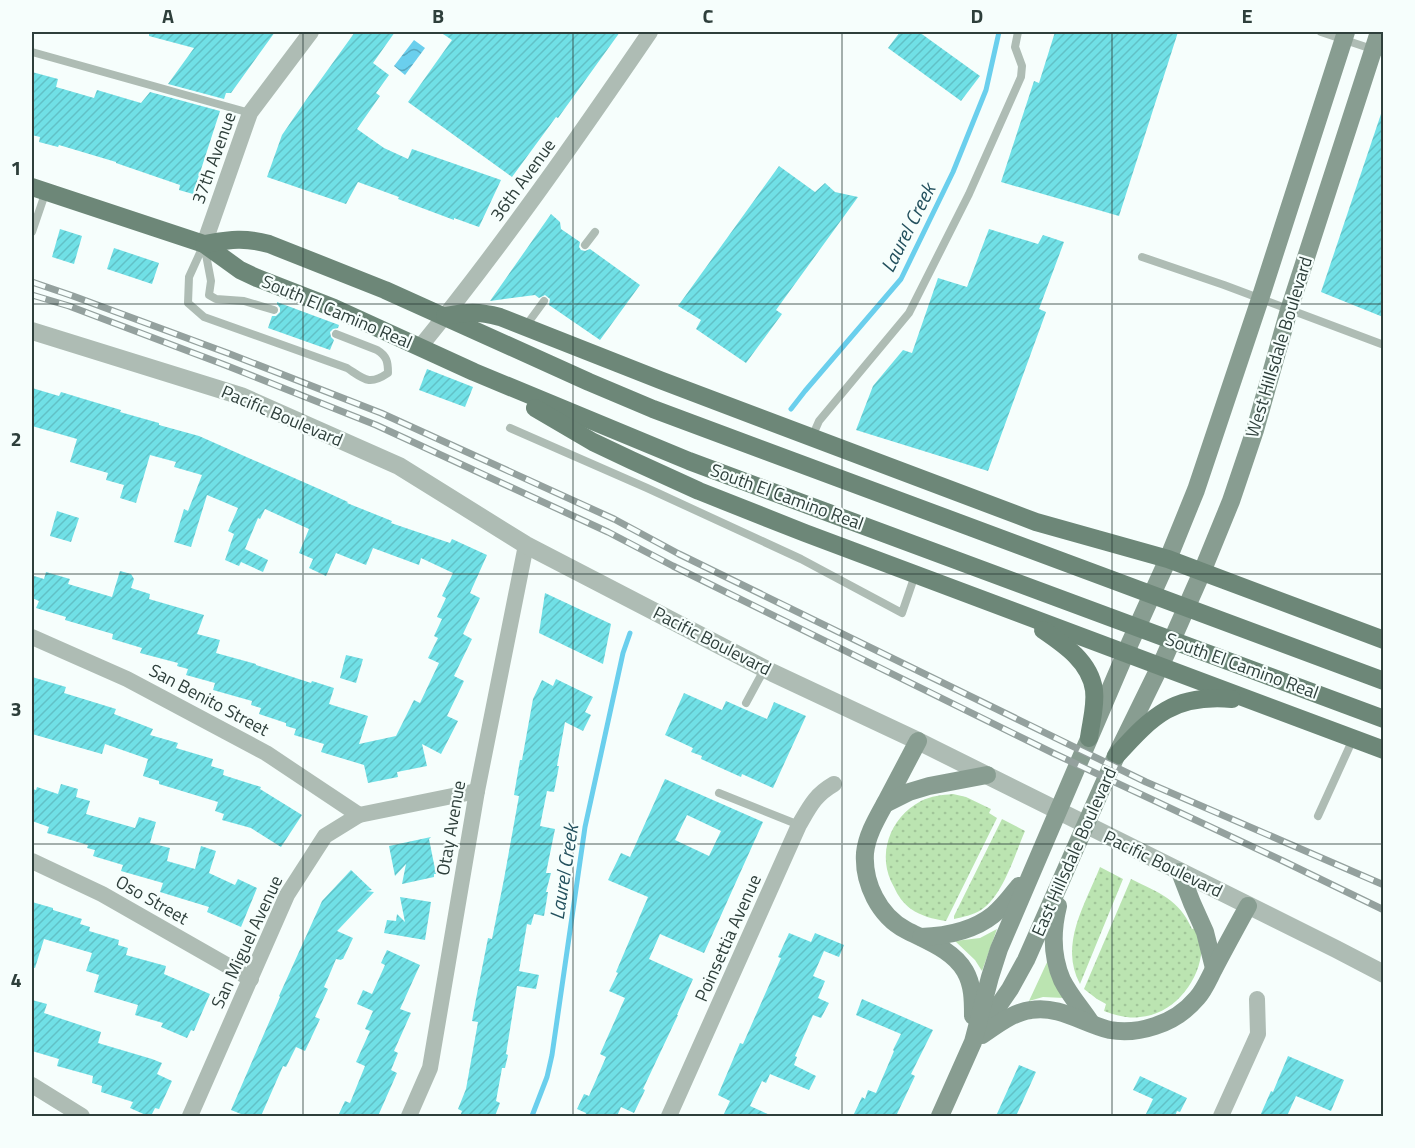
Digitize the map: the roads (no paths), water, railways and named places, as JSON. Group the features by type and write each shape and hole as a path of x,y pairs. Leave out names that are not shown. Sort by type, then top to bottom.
{"main road":[{"name":"West Hillsdale Boulevard","path":"1162,661 1202,572 1244,464 1288,310 1378,51 1379,32"},
{"name":"West Hillsdale Boulevard","path":"1127,648 1168,560 1208,456 1345,36"},
{"name":"South El Camino Real","path":"39,189 204,244 225,261 249,274 334,308 474,372 688,461 1383,718"},
{"name":"South El Camino Real","path":"204,244 234,239 269,244 445,316 653,409 1383,681"},
{"path":"445,316 471,312 500,317 660,381 1036,522 1168,560 1383,640"},
{"path":"474,372 593,442 699,491 1017,613 1162,661 1251,701 1383,750"},
{"path":"1017,613 1056,638 1078,657 1085,667 1094,691 1089,738"},
{"name":"East Hillsdale Boulevard","path":"940,1116 973,1042 999,949 1127,648"},
{"name":"East Hillsdale Boulevard","path":"973,1042 1010,989 1026,960 1116,756 1162,661"},
{"path":"1116,756 1150,721 1177,704 1205,698 1251,701"},
{"path":"918,741 871,831 865,852 866,871 871,891 882,910 903,929 921,937 957,960 965,970 973,996 973,1042"},
{"path":"885,804 909,792 939,783 987,775"},
{"path":"921,937 936,937 957,932 993,915 1007,901 1036,863"},
{"path":"1065,871 1054,924 1054,949 1062,980 1091,1023"},
{"path":"1180,872 1205,932 1214,968"},
{"path":"973,1042 1003,1021 1030,1010 1054,1011 1109,1030 1128,1032 1144,1030 1163,1023 1195,1001 1203,990 1248,906"}],"street":[{"name":"37th Avenue","path":"204,244 250,113 311,32"},
{"name":"36th Avenue","path":"420,347 570,150 650,32"},
{"name":"Pacific Boulevard","path":"32,331 241,396 399,466 526,545 765,668 987,775 1383,974"},
{"name":"Otay Avenue","path":"409,1116 430,1068 477,791 526,545"},
{"name":"San Benito Street","path":"32,637 127,679 266,753 359,815"},
{"name":"Poinsettia Avenue","path":"669,1116 799,825 811,804 822,791 834,784"},
{"name":"San Miguel Avenue","path":"190,1116 287,895 325,836 359,815 477,791"},
{"name":"Oso Street","path":"32,861 102,894 250,979"},
{"path":"1221,1116 1258,1034 1257,999"},
{"path":"32,1085 82,1116"}],"lane":[{"path":"812,437 819,421 909,313 969,194 1021,78 1022,66 1015,47 1018,32"},
{"path":"1321,32 1345,36 1378,51"},
{"path":"32,52 250,113"},
{"path":"32,232 39,189"},
{"path":"585,245 595,232"},
{"path":"204,244 212,281 209,295 216,299 244,301 274,310"},
{"path":"204,244 189,277 188,303 204,317 347,368 367,381 377,380 388,373 388,362 383,354 336,334"},
{"path":"1142,257 1224,285 1383,345"},
{"path":"525,327 544,301"},
{"path":"510,428 801,559 902,613 915,575"},
{"path":"746,703 765,668"},
{"path":"1318,816 1353,739"},
{"path":"719,793 799,825"}],"water":[{"path":"414,40 425,48 405,75 394,66"}],"waterway":[{"name":"Laurel Creek","path":"791,409 901,279 953,172 986,90 999,32"},
{"name":"Laurel Creek","path":"532,1116 547,1077 552,1055 585,827 623,653 630,633"}],"railway":[{"path":"32,282 230,354 381,413 614,519 679,554 1146,782 1384,885"},
{"path":"32,295 69,306 376,425 608,532 1055,754 1384,910"}]}
